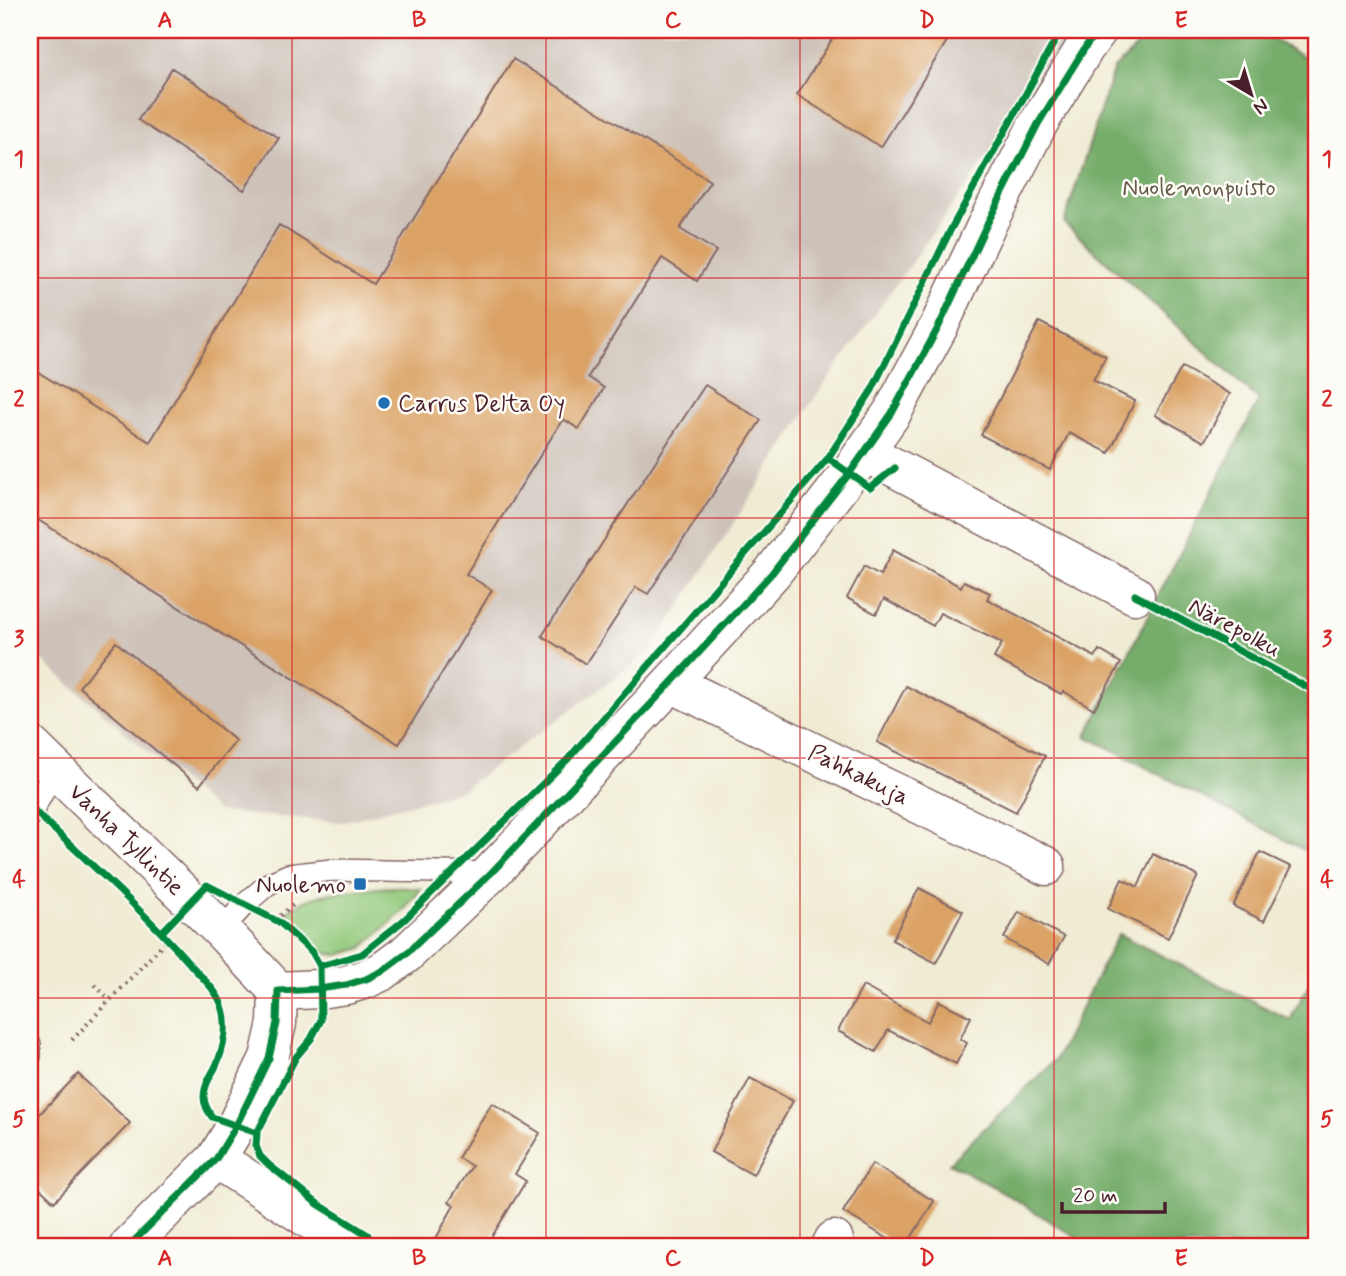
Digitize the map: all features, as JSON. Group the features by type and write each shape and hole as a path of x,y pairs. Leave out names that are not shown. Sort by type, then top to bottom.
{"street":[{"path":"128,1246 216,1159 236,1126 269,1058 277,1023 278,991 346,985 383,971 406,954 491,873 772,573 892,413 933,337 1038,124 1098,30"},
{"path":"865,452 1135,595"},
{"name":"Pahkakuja","path":"671,683 1046,866"},
{"name":"Vanha Tyllintie","path":"42,757 191,901 233,917 278,991"},
{"path":"216,1159 351,1246"}],"lane":[{"path":"30,816 42,757"},
{"path":"233,917 268,884 288,875 331,870 491,873"},
{"path":"30,1045 30,1056"}],"path":[{"path":"177,949 162,932 191,901"},
{"path":"233,917 279,922"},
{"path":"72,1040 168,939"},
{"path":"95,985 110,1000"}],"shaded area":[{"path":"30,30 1078,30 816,396 650,652 460,791 342,822 218,812 30,650"}],"green space":[{"name":"Nuolemonpuisto","path":"1155,30 1255,30 1316,63 1316,664 1305,686 1316,692 1316,856 1086,736 1259,400 1064,223 1114,68"},
{"path":"393,887 421,889 403,911 362,948 338,955 323,953 285,913 296,905 322,895"},
{"path":"1118,934 1290,1020 1316,971 1316,1246 1090,1246 998,1189 949,1163 1056,1059"}],"building":[{"path":"838,30 954,30 881,147 797,95"},
{"name":"Carrus Delta Oy","path":"513,59 710,181 680,229 716,251 697,281 662,258 588,377 604,388 579,429 563,419 466,574 492,590 399,744 30,515 30,367 150,442 279,225 373,284"},
{"path":"172,68 279,138 244,190 138,120"},
{"path":"1039,322 1106,356 1093,380 1135,401 1109,453 1069,433 1050,470 981,435"},
{"path":"1182,367 1230,394 1204,442 1155,415"},
{"path":"705,385 761,420 648,594 636,587 586,664 542,636"},
{"path":"893,550 961,587 964,581 990,593 987,599 1095,657 1099,650 1121,663 1094,709 994,658 1002,643 940,613 933,626 884,599 876,614 847,598 864,566 880,575"},
{"path":"116,642 236,741 199,786 79,687"},
{"path":"906,686 1045,756 1016,812 877,742"},
{"path":"1260,852 1291,867 1264,921 1233,906"},
{"path":"1153,854 1198,876 1168,938 1108,909 1122,879 1138,887"},
{"path":"919,888 963,911 936,963 892,940"},
{"path":"1019,912 1064,937 1049,964 1004,938"},
{"path":"863,986 928,1022 939,1001 971,1017 960,1039 967,1043 956,1064 888,1030 876,1052 838,1031"},
{"path":"78,1074 130,1123 54,1202 30,1179 30,1124"},
{"path":"750,1078 793,1101 753,1175 711,1152"},
{"path":"492,1103 540,1133 515,1174 526,1181 486,1246 432,1246 454,1205 449,1202 472,1166 458,1158"},
{"path":"872,1164 934,1201 906,1246 900,1246 843,1212"}],"cycle path":[{"path":"828,458 872,390 952,227 1061,30"},
{"path":"129,1246 216,1159 236,1126 269,1058 277,1023 278,991 346,985 383,971 406,954 491,873 772,573 849,474 892,413 939,326 1038,124 1098,30"},
{"path":"320,966 362,954 404,920 568,759 828,458 870,488 895,468"},
{"name":"Närepolku","path":"1135,595 1316,692"},
{"path":"30,807 152,923 220,1000 224,1013 224,1037 221,1053 204,1093 205,1105 212,1117 257,1133 256,1146 260,1156 318,1204 368,1235 370,1246"},
{"path":"162,932 207,885 279,922 312,952 320,966 321,1020 311,1039 296,1057 257,1133"}],"place":[{"name":"Carrus Delta Oy","path":"384,403"},
{"name":"Nuolemo","path":"360,884"}]}
